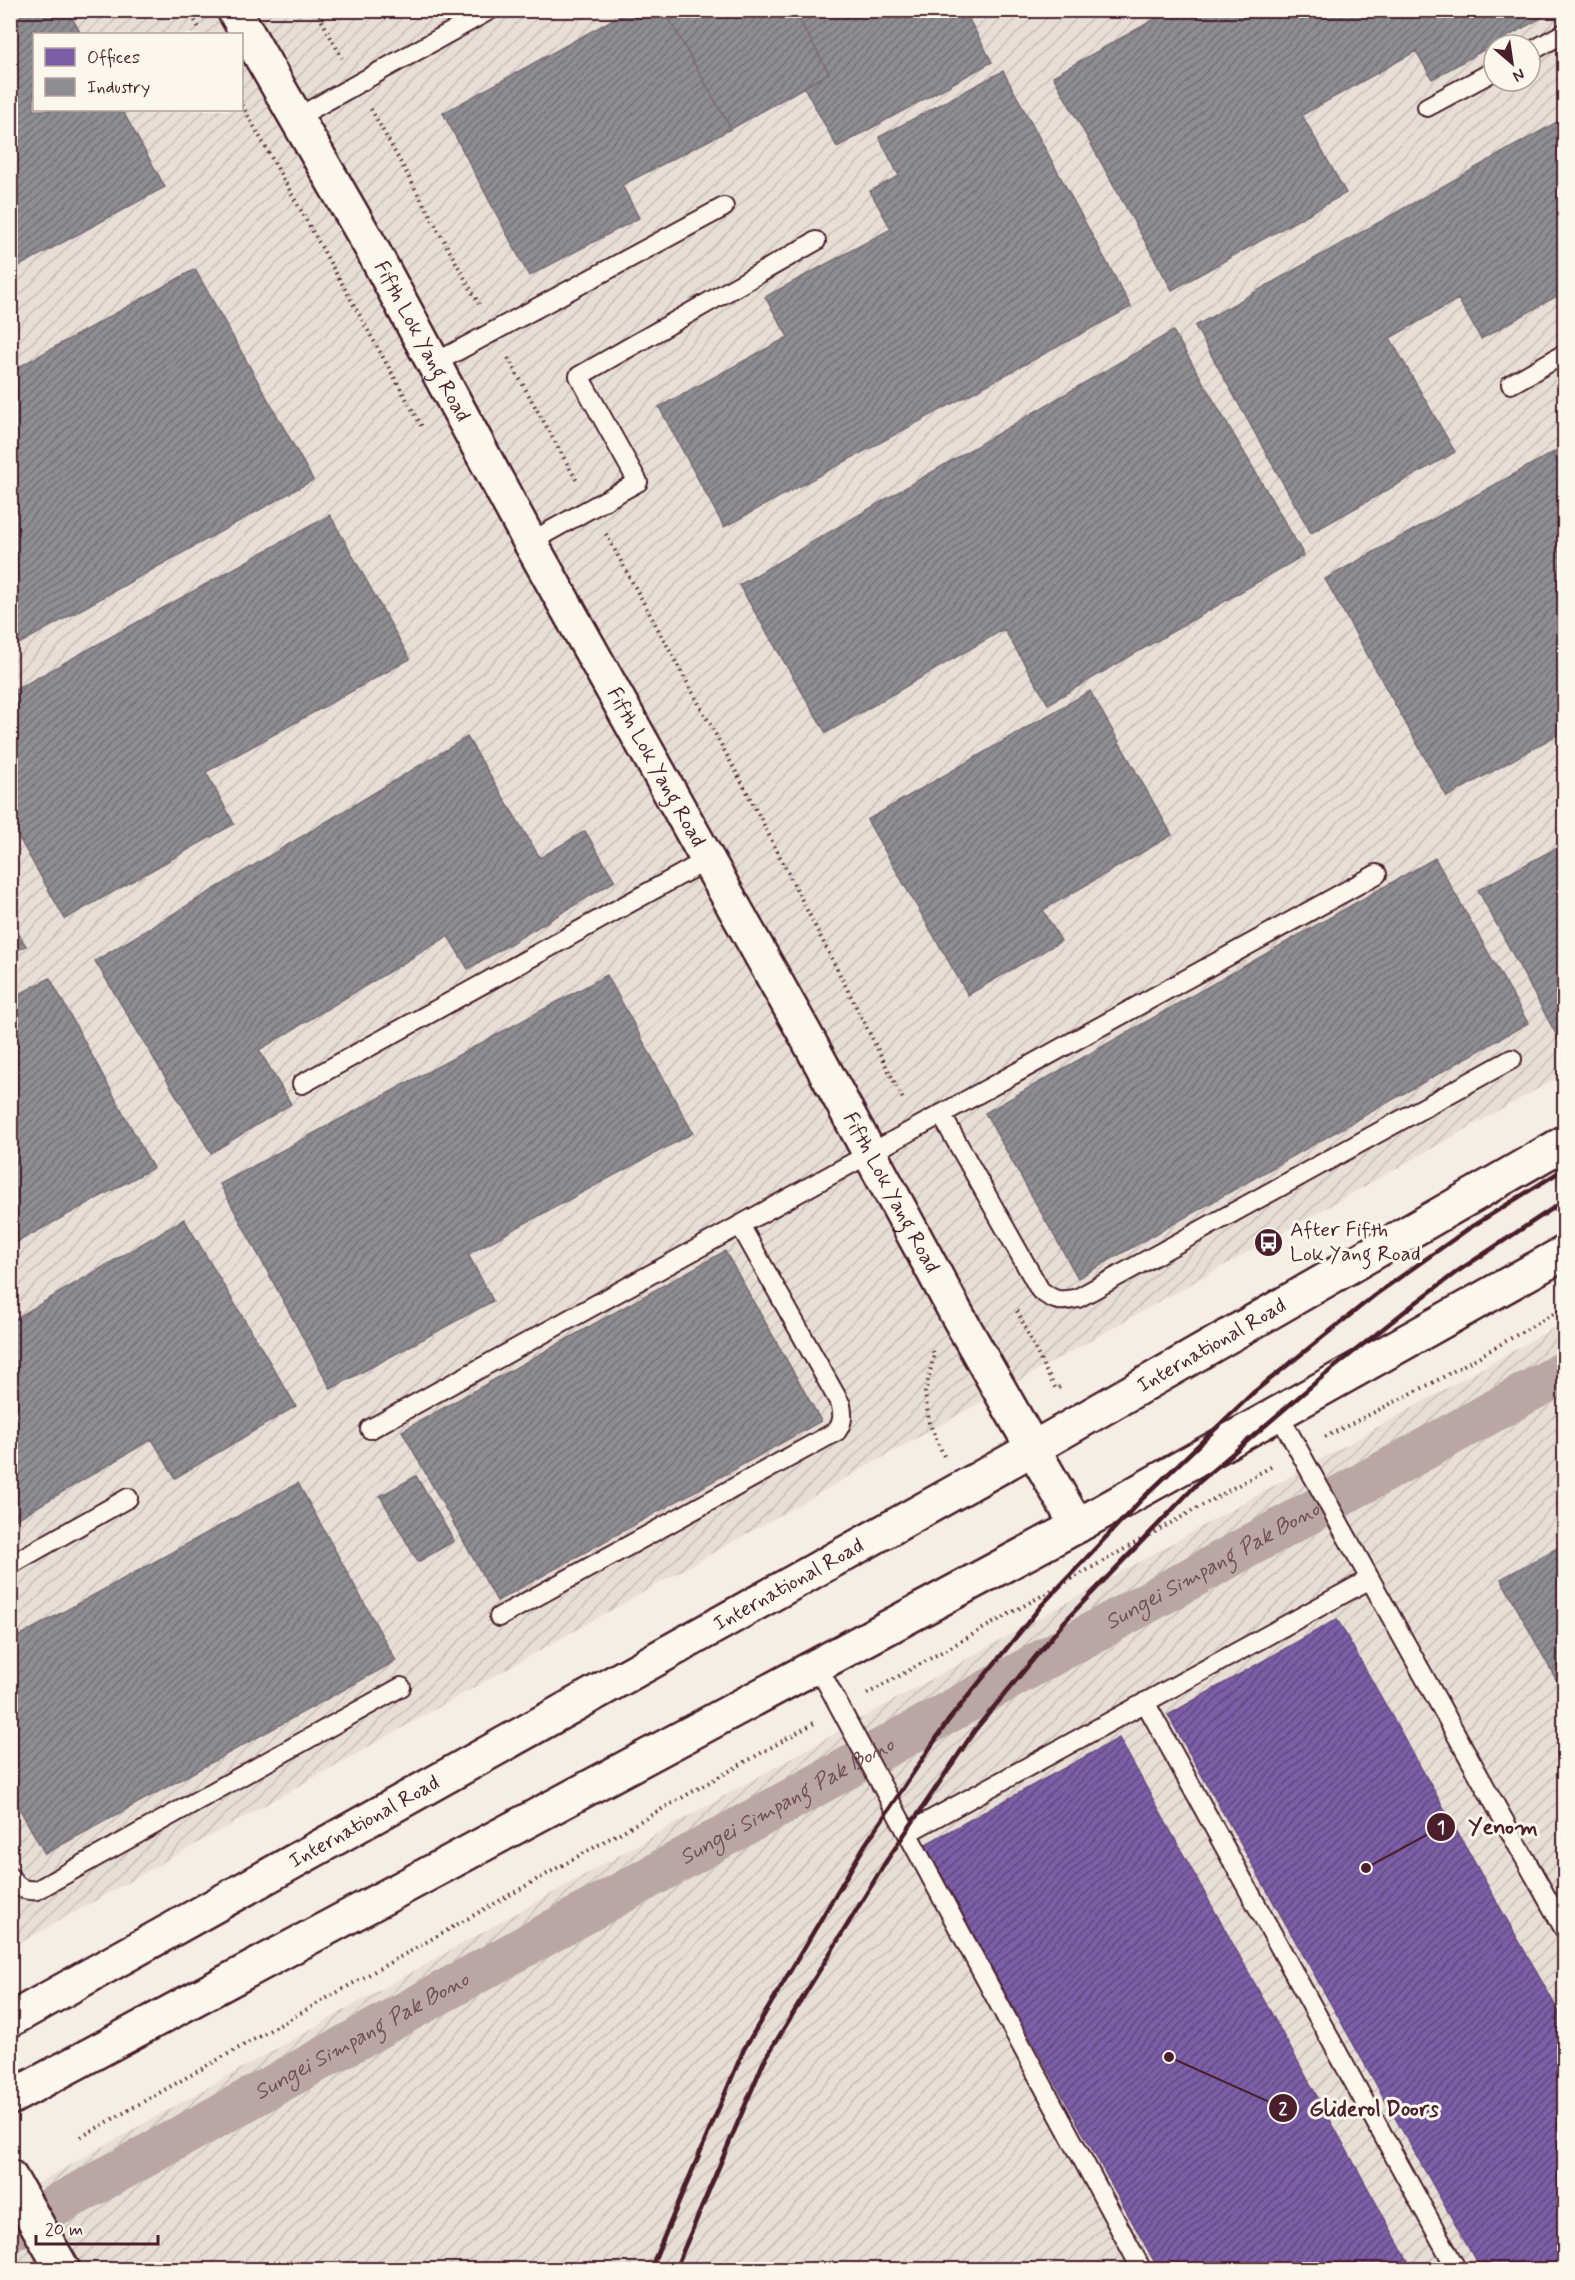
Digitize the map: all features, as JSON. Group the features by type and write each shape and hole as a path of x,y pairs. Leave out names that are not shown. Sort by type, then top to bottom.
{"main road":[{"name":"Fifth Lok Yang Road","path":"234,10 372,249 530,542 1032,1449 1077,1526"},
{"name":"International Road","path":"10,2020 1032,1449 1564,1143"},
{"path":"10,2098 1077,1526 1564,1253"},
{"path":"11,2178 63,2270"}],"lane":[{"path":"296,118 490,10"},
{"path":"1542,45 1564,33"},
{"path":"1427,107 1482,77"},
{"path":"432,364 724,207"},
{"path":"530,542 638,482 579,376 816,241"},
{"path":"1511,384 1564,354"},
{"path":"302,1084 707,860"},
{"path":"370,1429 1377,874"},
{"path":"941,1114 1040,1290 1049,1298 1062,1302 1078,1298 1512,1059"},
{"path":"499,1617 837,1431 842,1424 841,1405 740,1225"},
{"path":"1278,1413 1564,1929"},
{"path":"10,1565 128,1498"},
{"path":"906,1831 1369,1578"},
{"path":"817,1665 1142,2270"},
{"path":"10,1877 16,1886 26,1891 36,1890 401,1687"},
{"path":"1145,1702 1456,2270"}],"path":[{"path":"189,10 201,33"},
{"path":"316,10 747,792 918,1127"},
{"path":"243,107 422,428"},
{"path":"1014,1307 1056,1389"},
{"path":"932,1346 934,1355 925,1393 929,1423 944,1455"}],"shaded area":[{"path":"11,11 1564,11 1564,1074 11,1948"},
{"path":"1564,1322 1564,2269 11,2270 10,2199"}],"building: Offices":[{"path":"1337,1619 1564,2021 1564,2270 1481,2270 1168,1715"},
{"path":"1119,1738 1413,2270 1159,2270 924,1845"}],"building: Industry":[{"path":"10,10 68,10 80,33 33,33 33,111 123,111 165,187 10,271"},
{"path":"630,10 664,10 731,129 622,185 639,218 529,276 443,113"},
{"path":"664,10 794,10 829,73 731,129"},
{"path":"794,10 964,10 992,62 837,147 804,87 829,73"},
{"path":"1171,10 1555,10 1514,33 1482,33 1482,51 1432,79 1416,51 1302,115 1346,193 1172,290 1053,76"},
{"path":"1003,71 1131,307 724,527 659,407 788,337 765,297 891,229 870,191 899,176 879,137"},
{"path":"1564,118 1564,292 1481,339 1458,299 1390,338 1455,452 1311,533 1195,326"},
{"path":"195,269 313,480 10,649 10,372"},
{"path":"1173,331 1304,555 1048,704 1004,629 826,733 739,585"},
{"path":"1564,446 1564,474 1552,453"},
{"path":"1552,453 1564,474 1564,731 1447,797 1325,579"},
{"path":"330,515 410,659 206,772 234,824 65,919 10,822 10,693"},
{"path":"1090,691 1172,835 1043,910 1061,941 968,995 867,820"},
{"path":"467,737 540,858 585,831 615,881 468,969 448,936 259,1050 291,1104 211,1153 95,961"},
{"path":"1564,844 1564,1049 1478,890"},
{"path":"1435,858 1528,1023 1078,1278 985,1113"},
{"path":"10,919 26,946 10,954"},
{"path":"607,975 693,1133 468,1254 493,1301 331,1389 220,1184"},
{"path":"50,978 153,1168 10,1246 10,999"},
{"path":"184,1219 296,1406 175,1478 152,1439 10,1523 10,1322"},
{"path":"725,1251 821,1421 497,1601 402,1431"},
{"path":"416,1476 454,1541 418,1562 380,1496"},
{"path":"298,1483 396,1661 45,1854 10,1792 10,1641"},
{"path":"1564,1544 1564,1694 1501,1579"}],"waterway":[{"name":"Sungei Simpang Pak Bono","path":"10,2231 1564,1372"}],"railway":[{"path":"650,2270 744,2049 865,1845 948,1721 1041,1606 1142,1499 1254,1392 1375,1295 1471,1227 1564,1169"},
{"path":"675,2270 764,2061 887,1860 975,1730 1065,1621 1197,1484 1322,1377 1458,1271 1564,1201"}],"place":[{"name":"After Fifth Lok Yang Road","path":"1269,1242"},
{"name":"Yenom","path":"1366,1868"},
{"name":"Gliderol Doors","path":"1169,2057"}]}
